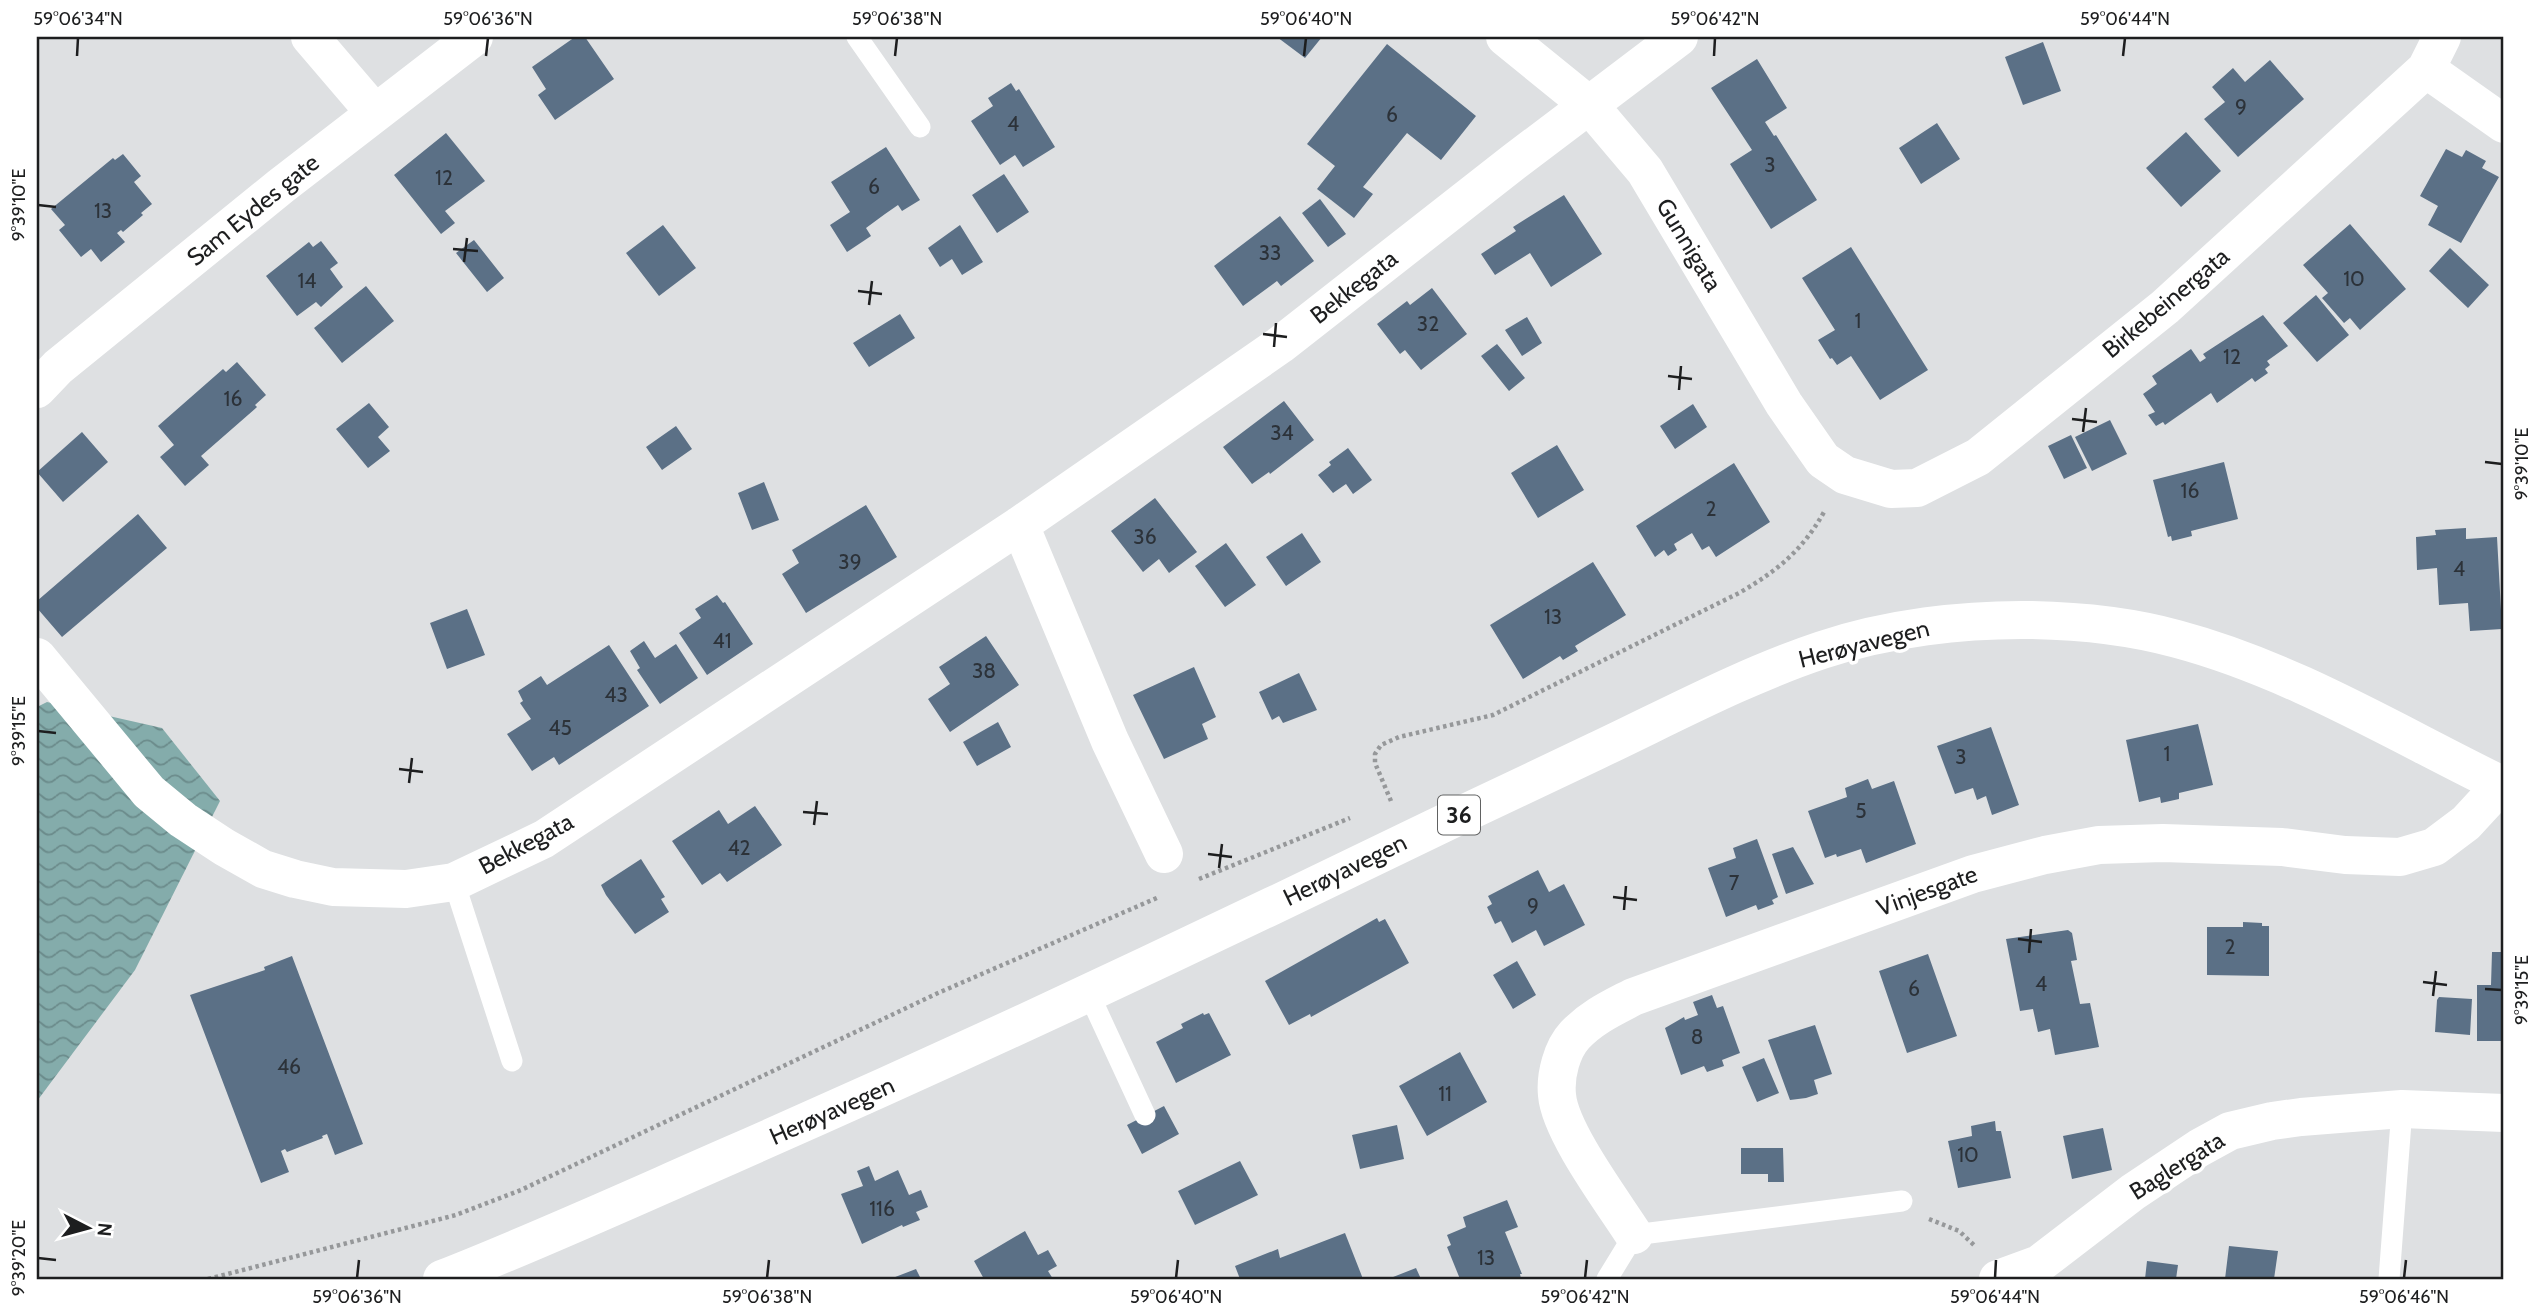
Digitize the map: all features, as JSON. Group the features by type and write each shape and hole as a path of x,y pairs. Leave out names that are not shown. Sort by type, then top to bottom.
{"main road":[{"path":"310,37 375,113"},
{"name":"Sam Eydes gate","path":"37,389 79,349 281,186 474,37"},
{"name":"Gunnigata","path":"1505,37 1590,106 1645,171 1784,404 1823,460 1845,475"},
{"name":"Bekkegata","path":"37,657 149,792 183,820 263,869 333,887 406,889 454,882 544,839 1020,525 1280,345 1679,37"},
{"path":"2434,53 2504,124"},
{"name":"Birkebeinergata","path":"1845,475 1891,489 1917,488 1978,457 2165,307 2434,53"},
{"path":"1020,525 1110,741 1164,854"},
{"name":"Herøyavegen","path":"463,1275 878,1091 1088,994 1454,817 1769,670 1827,648 1930,626 2033,620 2136,630 2178,639 2280,676 2502,785"},
{"name":"Vinjesgate","path":"1634,1235 1566,1127 1557,1095 1559,1064 1573,1037 1597,1016 1633,997 1973,874 2045,855 2099,845 2163,843 2282,847 2345,855 2400,858 2434,847 2466,823 2502,785"},
{"name":"Baglergata","path":"2008,1275 2039,1264 2133,1192 2230,1131 2301,1117 2403,1109 2504,1113"}],"lane":[{"path":"857,37 920,127"},
{"path":"454,882 512,1061"},
{"path":"1088,994 1145,1115"},
{"path":"2389,1279 2403,1109"},
{"path":"1607,1279 1634,1235 1902,1201"}],"path":[{"path":"1391,802 1375,763 1375,754 1381,745 1399,737 1493,715 1774,573 1812,535 1845,475"},
{"path":"1870,1204 1892,1218 1928,1219 1959,1231 1975,1246 2011,1255 2008,1275"}],"water":[{"path":"47,702 162,728 220,801 135,970 37,1101 37,707"}],"building":[{"path":"575,37 585,37 614,79 555,120 538,95 546,89 532,67"},
{"path":"1277,37 1322,37 1305,58"},
{"path":"2043,42 2061,91 2023,105 2005,57"},
{"path":"1387,44 1476,116 1441,160 1407,133 1363,187 1373,194 1354,218 1317,189 1335,166 1307,144"},
{"path":"1757,59 1787,108 1765,122 1817,200 1771,229 1730,164 1752,150 1711,88"},
{"path":"2270,60 2304,99 2238,157 2204,119 2225,102 2212,87 2233,68 2245,82"},
{"path":"1011,83 1016,91 1019,89 1055,147 1023,167 1015,155 1000,165 971,121 993,106 988,98"},
{"path":"1937,123 1960,159 1921,184 1899,148"},
{"path":"2186,132 2221,171 2181,207 2146,168"},
{"path":"446,133 485,181 445,211 455,223 441,234 394,175"},
{"path":"886,147 920,200 902,211 898,205 885,214 866,228 871,236 847,252 830,225 850,212 831,182"},
{"path":"2446,149 2462,157 2466,150 2486,161 2482,168 2499,177 2461,243 2428,225 2438,206 2420,196"},
{"path":"123,154 141,176 134,182 152,204 123,232 121,230 117,233 125,242 101,262 91,249 81,257 59,230 65,225 51,209 113,158 115,160"},
{"path":"1004,174 1029,212 997,233 972,195"},
{"path":"1564,195 1602,254 1551,287 1530,253 1495,275 1481,254 1516,231 1513,227"},
{"path":"1320,199 1346,234 1328,247 1302,213"},
{"path":"1280,216 1314,261 1281,286 1277,281 1243,306 1214,266"},
{"path":"2350,224 2406,289 2360,330 2350,318 2344,323 2322,298 2328,293 2303,265"},
{"path":"663,225 696,268 659,296 626,253"},
{"path":"960,225 983,262 962,275 952,259 940,267 928,248"},
{"path":"474,240 504,278 487,292 456,253"},
{"path":"321,241 338,263 330,269 343,287 321,307 316,302 297,316 266,276 309,242 313,247"},
{"path":"1851,247 1928,370 1880,400 1851,356 1837,365 1830,359 1818,340 1835,330 1802,278"},
{"path":"2450,248 2489,285 2468,308 2429,271"},
{"path":"366,286 394,321 342,363 314,328"},
{"path":"1432,288 1467,334 1421,370 1405,350 1400,354 1377,324 1407,301 1410,305"},
{"path":"2316,295 2349,335 2317,362 2283,323"},
{"path":"900,314 915,338 869,367 853,343"},
{"path":"2263,315 2288,346 2267,361 2270,365 2265,369 2268,373 2255,382 2252,378 2217,403 2211,393 2165,425 2163,422 2156,426 2148,415 2155,412 2143,394 2157,384 2152,376 2191,349 2200,362 2206,358 2203,354"},
{"path":"1527,317 1542,343 1522,356 1505,330"},
{"path":"1497,344 1525,378 1509,391 1481,356"},
{"path":"237,362 266,395 255,405 257,407 201,456 209,465 185,486 160,457 174,445 158,426 223,369 226,372"},
{"path":"1284,401 1314,440 1270,474 1269,472 1252,484 1223,447"},
{"path":"369,403 389,427 378,437 390,451 368,468 336,429"},
{"path":"1693,404 1707,427 1675,449 1660,426"},
{"path":"2110,420 2127,454 2092,471 2075,437"},
{"path":"676,426 692,449 662,470 646,447"},
{"path":"82,432 108,462 63,502 37,472"},
{"path":"2071,435 2087,468 2064,479 2048,446"},
{"path":"1557,445 1584,490 1538,518 1511,473"},
{"path":"1348,448 1372,480 1353,494 1346,484 1333,493 1318,475 1331,465 1329,462"},
{"path":"2224,462 2238,519 2191,531 2192,536 2172,541 2171,536 2168,537 2153,480"},
{"path":"1734,463 1770,522 1716,557 1709,546 1702,550 1692,533 1674,544 1677,550 1668,556 1664,550 1655,557 1636,526"},
{"path":"764,482 779,520 752,530 738,493"},
{"path":"1155,498 1197,552 1169,573 1159,559 1143,572 1111,531"},
{"path":"866,505 897,557 806,613 782,574 799,563 792,550"},
{"path":"138,514 167,548 62,637 37,608 37,601"},
{"path":"2466,528 2466,539 2497,537 2502,629 2470,631 2468,603 2439,605 2437,568 2417,570 2416,537 2436,535 2435,530"},
{"path":"1302,533 1321,562 1286,586 1266,557"},
{"path":"1226,543 1256,585 1225,607 1195,566"},
{"path":"1593,562 1626,615 1575,646 1578,651 1563,660 1560,656 1523,679 1490,625"},
{"path":"717,595 725,602 753,644 707,675 679,633 701,618 695,609"},
{"path":"467,609 485,655 447,669 430,623"},
{"path":"986,636 1019,685 950,732 928,699 950,684 939,667"},
{"path":"644,641 655,658 676,644 698,678 660,704 637,670 640,668 630,651"},
{"path":"609,645 649,706 559,765 554,757 532,771 507,734 531,719 520,703 523,701 518,691 541,676 547,685"},
{"path":"1194,667 1216,717 1202,724 1208,739 1164,759 1133,695"},
{"path":"1299,673 1317,710 1283,723 1279,716 1272,720 1259,692"},
{"path":"998,722 1011,747 977,766 963,742"},
{"path":"2198,724 2213,785 2179,793 2179,799 2161,803 2160,797 2139,802 2126,740"},
{"path":"1991,727 2019,805 1992,815 1986,796 1977,800 1973,788 1955,794 1937,746"},
{"path":"1868,779 1872,789 1894,781 1916,844 1866,863 1861,849 1825,858 1808,811 1847,797 1845,788"},
{"path":"755,806 782,845 727,882 720,873 702,885 672,841 719,810 728,824"},
{"path":"1757,839 1778,897 1772,900 1774,904 1758,910 1756,905 1726,917 1708,868 1736,858 1733,848"},
{"path":"1793,847 1814,884 1786,894 1772,854"},
{"path":"641,859 665,897 661,899 669,912 635,934 601,885"},
{"path":"1538,870 1549,892 1564,884 1585,925 1544,946 1536,930 1512,943 1501,921 1495,924 1487,907 1492,904 1488,896"},
{"path":"1377,918 1379,922 1385,919 1409,963 1311,1017 1310,1014 1289,1025 1265,981"},
{"path":"2243,922 2269,926 2269,976 2207,975 2207,927 2243,927"},
{"path":"2068,930 2072,933 2077,960 2071,961 2080,1004 2090,1003 2099,1047 2055,1055 2050,1029 2038,1032 2033,1009 2020,1011 2006,939"},
{"path":"2492,952 2504,952 2504,1041 2477,1041 2477,985 2491,985"},
{"path":"1928,954 1957,1036 1907,1053 1879,971"},
{"path":"292,956 363,1144 335,1155 327,1134 287,1152 285,1149 281,1151 289,1172 261,1183 190,995 265,970 264,967"},
{"path":"1517,961 1536,995 1513,1009 1493,975"},
{"path":"1712,995 1717,1008 1723,1006 1740,1053 1722,1060 1724,1066 1707,1072 1704,1066 1681,1075 1665,1028 1684,1017 1685,1020 1698,1015 1693,1002"},
{"path":"2439,997 2472,999 2470,1035 2435,1032"},
{"path":"1203,1013 1209,1013 1231,1055 1176,1083 1156,1042 1183,1028 1181,1024"},
{"path":"1815,1025 1832,1074 1814,1080 1818,1094 1790,1100 1768,1040"},
{"path":"1460,1052 1487,1102 1427,1136 1399,1086"},
{"path":"1764,1058 1779,1093 1757,1102 1742,1067"},
{"path":"1164,1106 1179,1134 1142,1154 1127,1125"},
{"path":"1995,1121 1996,1131 2001,1131 2011,1178 1958,1188 1948,1141 1972,1136 1971,1126"},
{"path":"1397,1125 1404,1159 1360,1169 1352,1135"},
{"path":"2103,1128 2112,1170 2072,1179 2063,1136"},
{"path":"1741,1148 1783,1148 1784,1182 1768,1182 1768,1174 1741,1174"},
{"path":"1240,1161 1258,1195 1195,1225 1178,1191"},
{"path":"869,1166 875,1181 898,1170 909,1195 921,1190 928,1207 916,1212 920,1220 903,1227 902,1225 862,1244 841,1194 863,1186 857,1171"},
{"path":"1507,1200 1518,1227 1505,1232 1522,1274 1521,1279 1460,1279 1447,1247 1451,1245 1447,1235 1466,1227 1463,1217"},
{"path":"1025,1231 1038,1255 1048,1250 1057,1266 1048,1271 1053,1279 984,1279 974,1261"},
{"path":"1345,1233 1363,1279 1240,1279 1235,1266 1278,1249 1280,1258"},
{"path":"2229,1246 2278,1251 2274,1279 2225,1279"},
{"path":"2147,1261 2178,1265 2176,1279 2145,1279"},
{"path":"1416,1268 1421,1279 1388,1279"},
{"path":"916,1269 921,1279 890,1279"}]}
